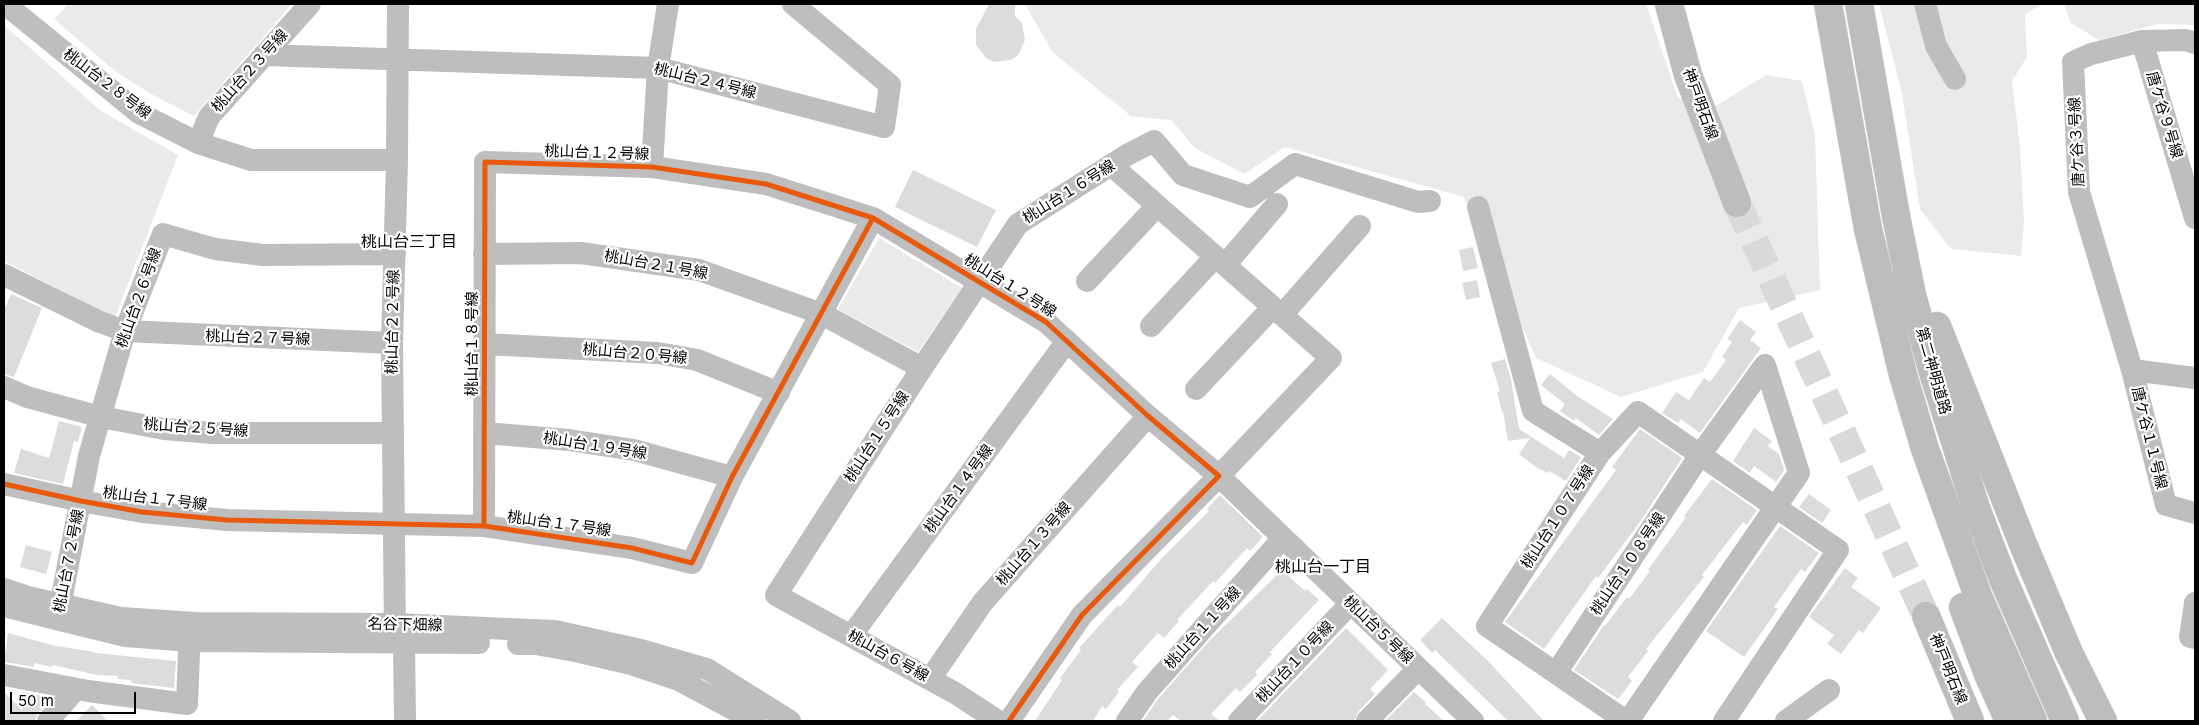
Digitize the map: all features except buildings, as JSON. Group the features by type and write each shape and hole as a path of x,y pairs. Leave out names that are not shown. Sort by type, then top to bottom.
{"main road":[{"name":"神戸明石線","path":"1669,4 1688,75 1737,203"},
{"name":"第二神明道路","path":"1828,4 1868,229 1885,304 1925,449 1978,596 2033,721"},
{"name":"第二神明道路","path":"1859,4 1881,137 1912,295 1953,438 2003,579 2065,721"},
{"path":"1881,137 1907,236 1942,340 1998,484 2069,653 2103,721"},
{"path":"1868,229 1880,306 1913,451 1963,607 2008,721"},
{"name":"神戸明石線","path":"1926,616 1970,721"}],"street":[{"name":"桃山台２８号線","path":"6,4 139,112 198,143 251,160 397,160"},
{"name":"桃山台２３号線","path":"198,143 209,116 310,4"},
{"name":"桃山台２２号線","path":"398,4 397,160 392,343 392,525 404,721"},
{"path":"652,167 658,68 664,19 670,4"},
{"name":"桃山台２４号線","path":"264,55 658,68 884,127 890,85 793,4"},
{"path":"1925,4 1936,46 1956,79"},
{"name":"唐ケ谷３号線","path":"2132,370 2079,192 2074,62 2091,54 2142,41 2186,40 2195,43"},
{"name":"唐ケ谷９号線","path":"2142,41 2195,218"},
{"name":"桃山台１６号線","path":"980,280 1018,224 1119,160 1154,141 1183,175 1250,197 1295,164 1418,202 1430,201"},
{"path":"1009,721 1082,615 1219,476 1331,358 1157,206 1119,160"},
{"name":"桃山台１２号線","path":"486,162 652,167 766,184 873,218 980,280 1046,322 1148,416 1219,476"},
{"name":"桃山台１８号線","path":"484,526 486,162"},
{"path":"1151,326 1277,204"},
{"path":"1087,281 1157,206"},
{"path":"1478,207 1533,411 1600,453"},
{"name":"桃山台１７号線","path":"4,484 80,502 142,512 227,520 484,526 632,548 692,563 732,477 873,218"},
{"path":"1196,389 1277,311 1360,226"},
{"name":"桃山台２６号線","path":"80,502 90,456 125,331 163,234 215,249 263,255 395,254"},
{"name":"桃山台２１号線","path":"484,254 581,253 699,270 822,314 922,368"},
{"name":"桃山台２７号線","path":"4,275 100,322 125,331 392,343"},
{"name":"桃山台１５号線","path":"776,595 980,280"},
{"name":"桃山台１４号線","path":"851,636 1067,341"},
{"name":"桃山台２０号線","path":"485,344 658,353 697,360 779,393"},
{"name":"桃山台１０８号線","path":"1556,673 1700,455 1766,365 1799,473 1774,506"},
{"path":"2132,370 2195,378"},
{"name":"唐ケ谷１１号線","path":"2132,370 2166,505 2195,513"},
{"name":"桃山台２５号線","path":"4,388 101,417 164,429 213,433 392,434"},
{"name":"桃山台１０７号線","path":"1724,721 1838,550 1638,412 1600,453 1487,626 1627,721 1774,506"},
{"name":"桃山台１３号線","path":"930,679 983,602 1148,416"},
{"name":"桃山台１９号線","path":"485,432 568,440 634,450 732,477"},
{"name":"桃山台５号線","path":"1219,476 1473,721"},
{"name":"桃山台７２号線","path":"59,613 80,502"},
{"name":"桃山台１１号線","path":"1127,721 1147,692 1283,538"},
{"name":"名谷下畑線","path":"4,589 28,597 59,613 125,636 190,632 398,636 536,644 631,664 678,680 754,721"},
{"name":"桃山台６号線","path":"776,595 930,679 998,721"},
{"path":"2195,603 2190,637 2195,638"},
{"name":"桃山台１０号線","path":"1239,721 1350,604"},
{"name":"名谷下畑線","path":"4,606 59,613"},
{"name":"名谷下畑線","path":"398,636 555,631 642,650 707,669 790,721"},
{"path":"170,721 187,704 190,632"},
{"path":"1367,721 1418,669"},
{"path":"4,675 76,689 187,704"},
{"path":"48,721 76,689"},
{"path":"1786,721 1829,690"}],"shaded area":[{"path":"68,4 292,4 194,116 151,94 115,71 54,19"},
{"path":"1025,4 1646,4 1678,98 1711,109 1766,75 1802,81 1815,135 1820,290 1739,308 1703,372 1621,397 1536,358 1464,197 1285,147 1244,174 1195,148 1171,120 1131,116 1053,53"},
{"path":"1879,4 2044,4 2025,14 2027,57 2012,81 2020,146 2024,222 2021,256 1951,249 1920,209 1902,93"},
{"path":"2064,4 2195,4 2195,25 2158,24 2099,40 2071,23"},
{"path":"4,25 101,111 178,155 115,317 4,261"},
{"path":"879,238 962,288 918,352 838,309"}],"tunnel":[{"path":"1737,203 1926,616"}],"cycle path":[{"path":"484,526 485,162 652,167 766,184 873,218 1046,322 1148,416 1219,476 1082,615 1009,721"},
{"path":"4,484 142,512 227,520 484,526 632,548 692,563 732,477 873,218"}],"district":[{"name":"桃山台三丁目","path":"409,242"},
{"name":"桃山台一丁目","path":"1323,567"}]}
